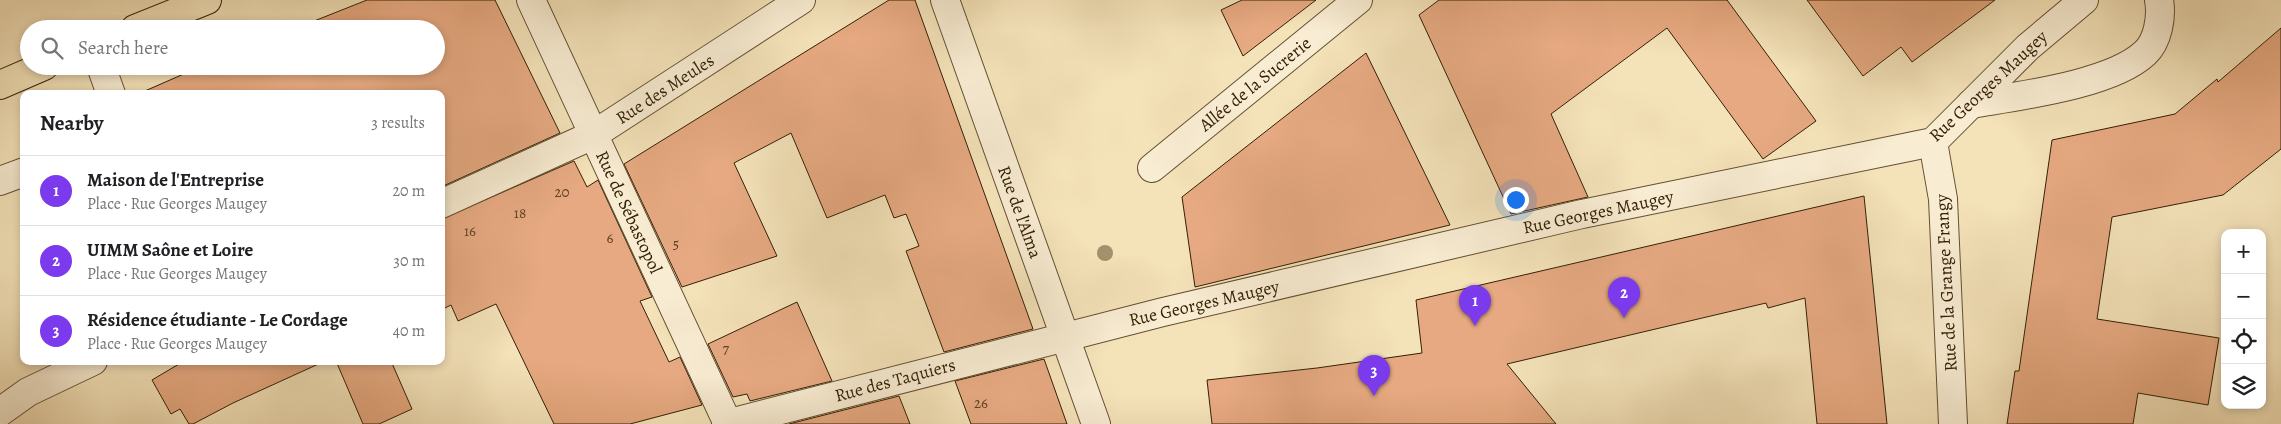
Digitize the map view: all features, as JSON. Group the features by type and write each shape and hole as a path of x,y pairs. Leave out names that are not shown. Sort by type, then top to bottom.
{"main road":[{"path":"157,20 206,0"},
{"path":"0,70 20,65"},
{"path":"0,85 23,75"}],"street":[{"name":"Rue de Sébastopol","path":"531,0 727,424"},
{"name":"Rue des Meules","path":"445,202 593,135 801,0"},
{"name":"Rue de l'Alma","path":"945,0 1096,424"},
{"name":"Allée de la Sucrerie","path":"1152,168 1358,0"},
{"name":"Rue Georges Maugey","path":"1064,336 1582,214 1932,142 2028,47 2084,0"},
{"path":"1971,104 2051,90 2117,71 2146,53 2158,33 2161,8 2159,0"},
{"path":"104,75 110,90"},
{"name":"Rue de la Grange Frangy","path":"1932,142 1943,199 1953,424"},
{"path":"0,181 20,174"},
{"name":"Rue des Taquiers","path":"727,424 1064,336"},
{"path":"0,412 28,392 85,365"}],"building":[{"path":"367,0 495,0 560,133 445,185 445,90 147,90 181,75 445,75 445,20 317,20"},
{"path":"889,0 915,0 1033,329 944,352 906,251 919,246 906,214 894,218 885,195 827,218 791,133 734,163 777,256 682,287 624,164"},
{"path":"1242,0 1316,0 1243,56 1221,10"},
{"path":"1439,0 1727,0 1816,121 1763,159 1667,28 1551,114 1588,197 1511,214 1419,15"},
{"path":"1807,0 1995,0 1912,62 1901,47 1863,76"},
{"path":"2281,28 2281,149 2223,195 2112,217 2097,319 2219,338 2208,405 2138,393 2133,424 2007,424 2015,371 2019,371 2052,140 2175,114 2217,79 2218,82"},
{"path":"1366,53 1450,225 1195,287 1182,197"},
{"path":"574,161 587,187 598,180 652,297 640,301 669,362 680,357 702,405 630,424 554,424 496,304 458,321 451,305 445,308 445,217"},
{"path":"1864,196 1887,424 1817,424 1805,298 1768,308 1766,303 1507,364 1556,424 1212,424 1207,380 1317,368 1422,353 1416,300"},
{"path":"797,302 832,381 750,401 747,394 733,397 708,344"},
{"path":"1044,359 1067,424 971,424 955,381"},
{"path":"177,365 316,365 233,403 193,424 189,424 180,409 171,414 152,380"},
{"path":"338,365 393,365 412,409 379,424 363,424"},
{"path":"899,396 910,424 789,424"}],"place":[{"name":"UIMM Saône et Loire","path":"1624,318"},
{"name":"Maison de l'Entreprise","path":"1475,326"},
{"name":"Résidence étudiante - Le Cordage","path":"1374,396"}]}
